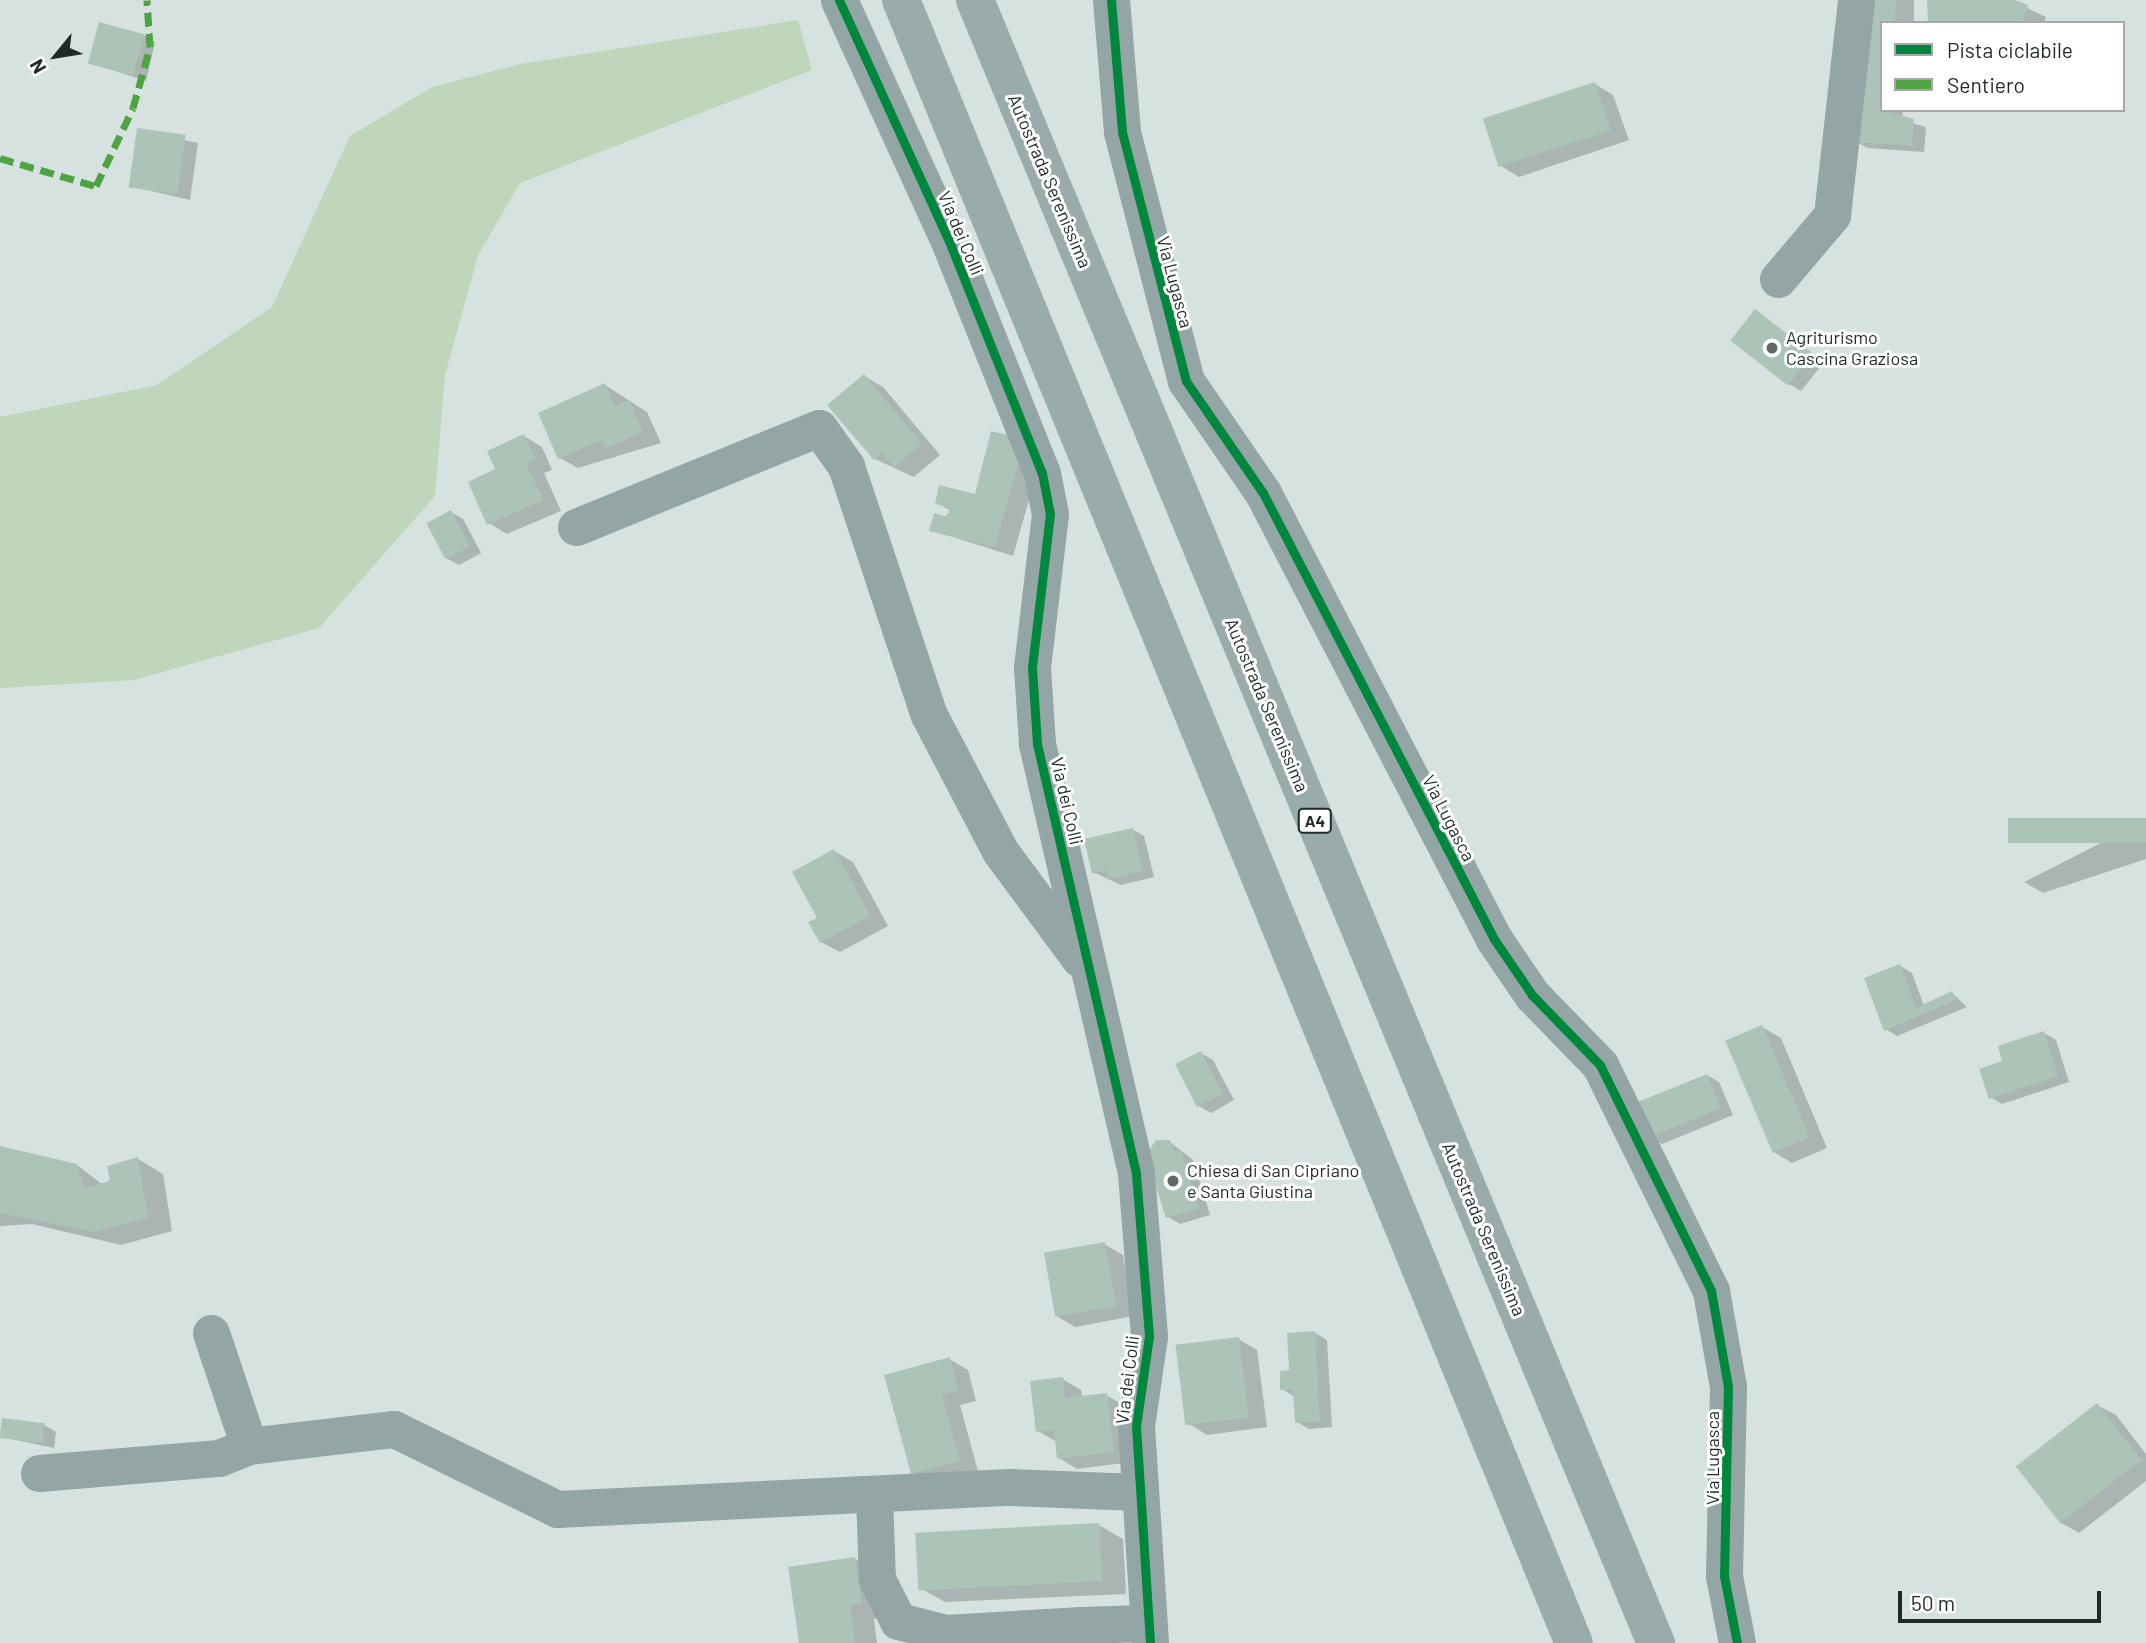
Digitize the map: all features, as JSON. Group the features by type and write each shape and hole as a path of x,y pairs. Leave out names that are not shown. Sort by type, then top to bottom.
{"highway":[{"path":"901,0 1574,1643"},
{"name":"Autostrada Serenissima","path":"975,0 1656,1643"}],"street":[{"name":"Via dei Colli","path":"839,0 951,246 1042,473 1050,514 1032,668 1037,744 1136,1174 1146,1268 1149,1336 1136,1426 1137,1492 1147,1633"},
{"name":"Via Lugasca","path":"1111,0 1122,132 1186,381 1264,493 1494,939 1532,995 1600,1065 1710,1291 1728,1386 1724,1576 1737,1643"},
{"path":"1778,279 1832,215 1856,0"},
{"path":"576,527 819,428 846,466 929,715 1000,851 1089,971"},
{"path":"211,1333 249,1446"},
{"path":"39,1473 219,1458 249,1446 394,1429 557,1509 1009,1487 1137,1492"},
{"path":"874,1495 877,1579 898,1621 921,1636 1147,1633"}],"green space":[{"path":"798,20 812,70 520,183 478,255 445,375 435,496 319,628 134,680 0,688 0,417 157,385 272,307 350,136 432,87 521,64"}],"building":[{"path":"1861,0 1896,0 1895,21 1880,21 1880,112 1914,119 1912,146 1853,142"},
{"path":"1927,0 2015,0 2028,5 2024,21 1928,21"},
{"path":"99,22 144,34 133,76 88,64"},
{"path":"1595,82 1611,131 1499,167 1483,118"},
{"path":"137,128 186,135 177,194 129,187"},
{"name":"Agriturismo Cascina Graziosa","path":"1755,309 1813,354 1788,385 1730,341"},
{"path":"864,374 922,444 894,467 882,453 874,460 827,405"},
{"path":"605,383 615,406 629,400 643,432 606,448 602,440 558,459 538,413"},
{"path":"991,431 1025,439 995,547 929,531 934,513 948,517 950,508 935,504 939,485 975,494"},
{"path":"524,434 535,459 526,463 543,500 487,525 468,482 495,469 487,451"},
{"path":"451,510 470,546 446,559 426,523"},
{"path":"2008,818 2146,818 2146,843 2008,843"},
{"path":"1133,828 1143,871 1108,879 1106,870 1092,874 1084,839"},
{"path":"834,849 870,915 820,943 808,922 817,918 792,872"},
{"path":"1900,964 1916,1008 1952,991 1956,1000 1884,1031 1864,978"},
{"path":"1762,1025 1810,1137 1773,1153 1725,1041"},
{"path":"2044,1031 2058,1076 1989,1099 1979,1069 2002,1061 1998,1046"},
{"path":"1201,1051 1223,1094 1197,1107 1175,1064"},
{"path":"1707,1074 1721,1108 1648,1138 1634,1104"},
{"name":"Chiesa di San Cipriano e Santa Giustina","path":"1156,1140 1170,1140 1174,1151 1181,1151 1199,1208 1166,1218 1146,1155"},
{"path":"0,1146 77,1164 84,1188 110,1181 107,1166 138,1157 148,1217 95,1232 0,1213"},
{"path":"1105,1242 1116,1306 1055,1317 1044,1253"},
{"path":"1315,1331 1320,1421 1295,1423 1293,1390 1280,1390 1280,1371 1289,1370 1287,1333"},
{"path":"1239,1337 1249,1417 1185,1425 1175,1345"},
{"path":"950,1357 958,1390 942,1395 960,1461 911,1474 884,1375"},
{"path":"1063,1377 1065,1398 1107,1393 1114,1452 1057,1459 1054,1430 1036,1432 1030,1381"},
{"path":"2097,1403 2141,1460 2060,1523 2016,1466"},
{"path":"2,1418 45,1423 42,1443 0,1438"},
{"path":"1099,1523 1102,1581 918,1591 915,1533"},
{"path":"855,1557 862,1604 850,1605 855,1643 799,1643 788,1567"}],"marked path":[{"path":"0,158 96,186 133,108 150,47 147,0"}],"cycle path":[{"path":"839,0 951,246 1042,473 1050,514 1032,668 1037,744 1136,1174 1149,1336 1136,1426 1150,1643"},
{"path":"1111,0 1122,132 1186,381 1263,493 1494,939 1532,995 1600,1065 1711,1291 1728,1386 1724,1576 1737,1643"}],"place":[{"name":"Agriturismo Cascina Graziosa","path":"1772,348"},
{"name":"Chiesa di San Cipriano e Santa Giustina","path":"1173,1181"}]}
